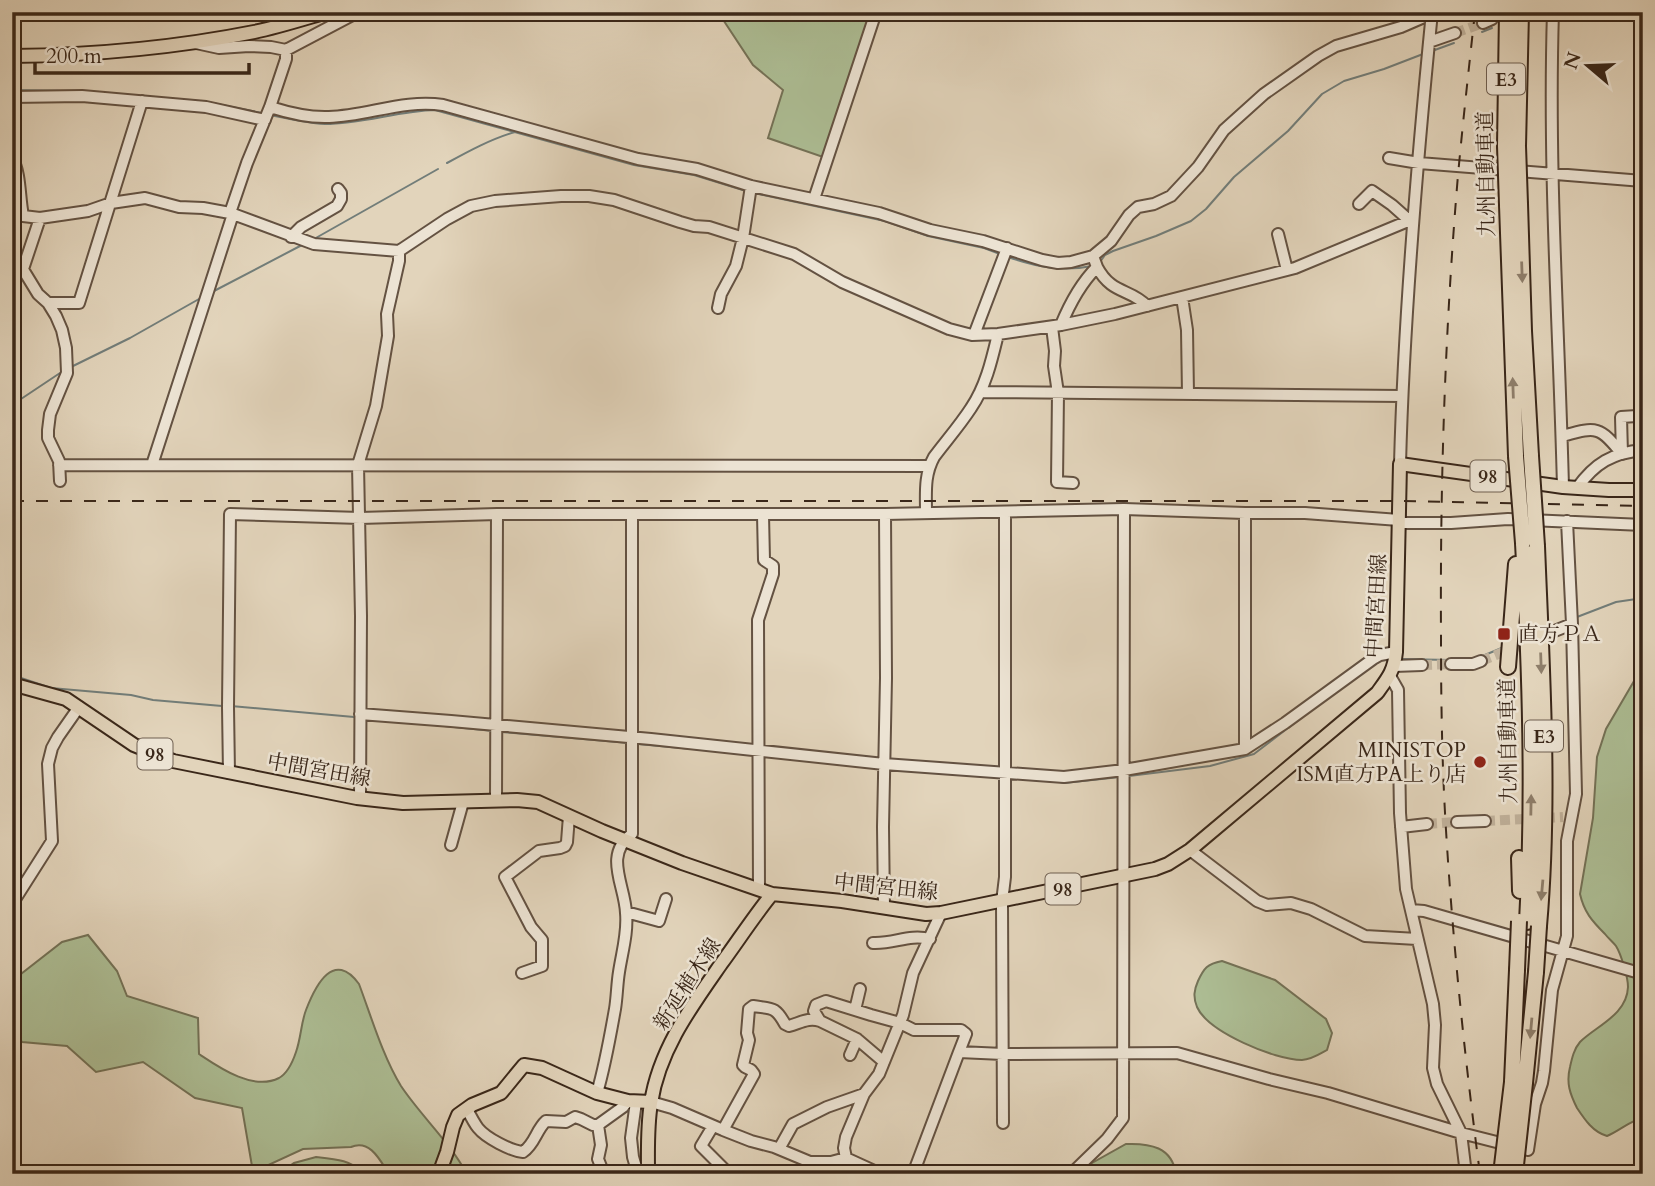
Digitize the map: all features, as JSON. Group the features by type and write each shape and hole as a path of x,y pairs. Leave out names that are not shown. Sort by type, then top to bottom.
{"highway":[{"name":"九州自動車道","path":"1507,12 1513,204 1516,456 1520,511 1526,544"},
{"name":"九州自動車道","path":"1511,146 1521,12"},
{"name":"九州自動車道","path":"1513,204 1531,456 1526,544 1531,769 1528,923 1515,1174"},
{"path":"1508,667 1526,544"},
{"path":"1519,858 1528,923"},
{"name":"九州自動車道","path":"1501,1174 1519,1083"}],"main road":[{"path":"12,56 74,55 155,48 257,31 327,12"},
{"name":"98","path":"1400,464 1577,488 1643,490"},
{"name":"中間宮田線","path":"12,684 66,699 118,734 173,761 360,798 403,803 517,800 538,802 682,863 772,894 941,914 1124,877 1168,864 1190,850 1377,693 1392,671 1396,652 1400,464"},
{"name":"新延植木線","path":"648,1174 651,1102 664,1058 691,1008 772,894"},
{"path":"439,1174 458,1115 472,1105 501,1093 524,1065 542,1068 597,1093 632,1101 651,1102"}],"street":[{"path":"195,42 219,48 249,46 286,50 358,12"},
{"path":"814,199 876,12"},
{"path":"1400,464 1412,220 1432,13"},
{"path":"12,110 15,97 82,96 312,117 331,117 413,104 443,105 628,156 697,169 751,186 879,213 930,230 1007,248 1042,260 1071,262 1093,256 1111,241 1138,207 1171,197 1198,167 1224,130 1264,94 1318,56 1336,46 1401,27 1432,13"},
{"path":"1553,13 1552,174 1563,486"},
{"path":"1429,43 1455,33"},
{"path":"152,465 247,163 286,59 286,50"},
{"path":"48,303 79,303 142,101"},
{"path":"12,157 17,167 23,216 40,218 88,211 109,204 145,198 231,214 314,244 399,251 471,206 495,201 589,196 680,222 709,227 794,254 842,282 949,329 974,335 1057,326 1287,270 1412,220"},
{"path":"1389,158 1419,163 1643,181"},
{"path":"718,308 721,293 736,266 751,186"},
{"path":"291,237 301,227 337,206 341,199 338,189"},
{"path":"1359,204 1372,191 1412,220"},
{"path":"23,269 40,218"},
{"path":"1278,234 1287,270"},
{"path":"974,335 1007,248"},
{"path":"360,798 358,465 376,406 388,336 387,314 399,251"},
{"path":"12,255 38,294 48,303 62,330 66,348 66,373 50,414 48,430 48,438 60,465 60,481"},
{"path":"1093,256 1103,279 1143,301 1147,306"},
{"path":"1073,482 1057,482 1058,393 1054,366 1057,326 1076,293 1097,268"},
{"path":"1182,297 1187,330 1188,394"},
{"path":"926,513 929,466 980,391 998,334"},
{"path":"980,391 1402,396"},
{"path":"1622,454 1621,417 1637,416"},
{"path":"1562,436 1585,430 1601,431 1622,454"},
{"path":"1577,488 1602,461 1643,450"},
{"path":"60,465 929,466"},
{"path":"229,773 230,514 360,518 497,514 763,515 1124,509 1305,513 1399,522 1451,523 1508,519 1643,524"},
{"path":"1071,1174 1107,1139 1123,1118 1124,509"},
{"path":"1003,1123 1005,512"},
{"path":"1245,513 1245,749"},
{"path":"496,801 497,514"},
{"path":"884,907 885,514"},
{"path":"597,1093 615,1007 627,929 616,866 617,855 624,839 632,834 632,515"},
{"path":"759,889 758,620 773,574 773,566 764,560 763,515"},
{"path":"960,1052 1177,1053 1528,1150 1535,1104 1544,1071 1552,990 1567,936 1567,817 1576,794 1567,521"},
{"path":"1552,632 1572,624"},
{"path":"360,714 451,720 884,764 1064,777 1245,749 1373,659 1396,652"},
{"path":"1451,664 1473,664 1481,661"},
{"path":"1422,665 1392,671 1398,690 1401,827 1406,889 1433,1004 1433,1068 1437,1084 1461,1133 1466,1174"},
{"path":"12,904 52,841 48,764 52,748 79,707"},
{"path":"451,845 463,802"},
{"path":"522,973 542,966 542,940 531,927 505,877 539,851 565,846 569,816"},
{"path":"1457,822 1485,821"},
{"path":"1401,827 1427,824"},
{"path":"1190,850 1257,901 1267,905 1291,903 1311,909 1365,936 1417,939"},
{"path":"626,912 659,921 666,899"},
{"path":"1411,910 1424,911 1643,974"},
{"path":"854,1174 846,1158 846,1137 864,1094 879,1074 904,1015 913,974 941,914"},
{"path":"873,943 886,944 913,936 930,939"},
{"path":"855,1010 860,989"},
{"path":"820,1021 814,1011 816,1005 826,1001 900,1023 914,1030 961,1030 966,1034 914,1174"},
{"path":"729,1174 701,1146 718,1128 754,1074 743,1065 749,1040 749,1009 753,1006 776,1010 789,1026 814,1019 820,1021 857,1039 884,1062"},
{"path":"850,1055 857,1039"},
{"path":"779,1149 793,1124 827,1107 864,1094"},
{"path":"467,1109 479,1130 488,1137 523,1152 528,1149 546,1121 566,1122 575,1117 598,1125 632,1101"},
{"path":"632,1101 631,1138 638,1174"},
{"path":"651,1102 810,1162 831,1162 846,1158 881,1174"},
{"path":"598,1125 601,1146 598,1159 604,1174"}],"green space":[{"path":"718,12 872,12 823,157 768,138 783,90 753,65"},
{"path":"1641,673 1643,1118 1607,1136 1593,1129 1577,1108 1568,1078 1576,1048 1617,1012 1626,997 1628,983 1616,946 1589,916 1580,894 1593,818 1597,757 1606,729"},
{"path":"88,935 117,971 127,996 198,1018 199,1054 237,1076 258,1082 279,1078 290,1066 298,1047 306,1010 321,981 334,970 350,974 359,984 383,1049 401,1086 467,1174 389,1174 374,1152 358,1145 303,1149 253,1172 242,1108 195,1098 143,1062 96,1072 67,1046 22,1042 12,1030 12,981 62,942"},
{"path":"1222,961 1275,980 1326,1019 1332,1033 1327,1050 1308,1059 1290,1059 1260,1050 1214,1026 1197,1007 1194,994 1204,970 1209,965"},
{"path":"1126,1144 1143,1144 1165,1152 1174,1165 1176,1174 1083,1174 1092,1163"},
{"path":"316,1157 349,1163 365,1174 279,1174 294,1163"}],"waterway":[{"path":"1530,13 1534,12"},
{"path":"1482,32 1492,28"},
{"path":"1432,51 1454,43"},
{"path":"1100,262 1105,255 1113,251 1191,221 1206,209 1234,177 1288,131 1322,94 1344,81 1423,54"},
{"path":"12,90 81,91"},
{"path":"125,95 193,101"},
{"path":"212,103 262,113"},
{"path":"270,115 325,124 435,110 634,165 694,175 746,191"},
{"path":"447,163 515,132"},
{"path":"314,239 438,169"},
{"path":"754,193 885,221 928,236 1000,254"},
{"path":"214,291 302,245"},
{"path":"1008,257 1050,268 1092,266"},
{"path":"71,367 199,299"},
{"path":"12,405 60,373"},
{"path":"1577,617 1616,602 1643,598"},
{"path":"1480,657 1504,647"},
{"path":"1400,659 1450,660"},
{"path":"12,675 51,688 222,706"},
{"path":"1129,776 1210,766 1254,754 1318,705"},
{"path":"231,706 354,717"},
{"path":"415,723 493,731"},
{"path":"502,732 629,743"},
{"path":"638,744 692,749"},
{"path":"1060,782 1120,777"}],"tunnel":[{"path":"1455,33 1483,23"},
{"path":"1481,661 1533,640"},
{"path":"1422,665 1451,664"},
{"path":"1485,821 1563,817"},
{"path":"1427,824 1457,822"}],"railway":[{"path":"1475,12 1453,233 1444,406 1441,661 1449,873 1460,1002 1480,1174"},
{"path":"12,501 1399,501 1643,506"}],"place":[{"name":"直方ＰＡ","path":"1504,634"},
{"name":"MINISTOP ISM直方PA上り店","path":"1480,762"}]}
